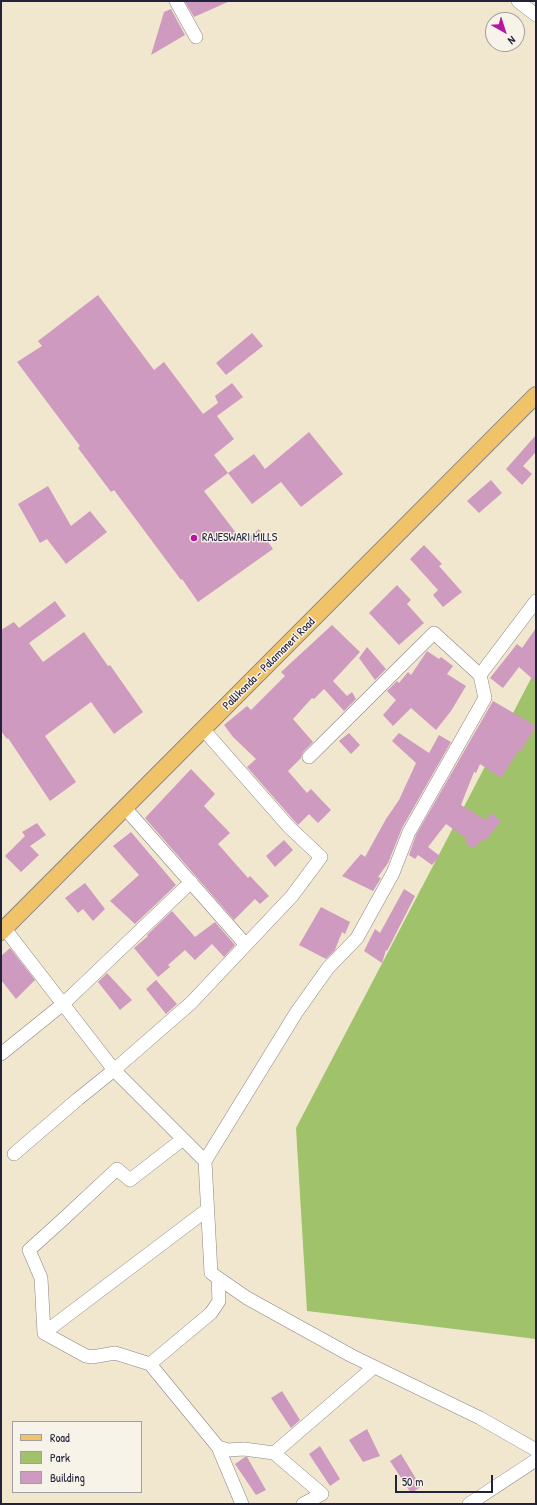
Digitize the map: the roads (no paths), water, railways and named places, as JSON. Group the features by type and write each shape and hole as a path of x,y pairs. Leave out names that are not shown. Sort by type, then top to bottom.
{"main road":[{"name":"Pallikonda - Palamaneri Road","path":"3,931 536,395"}],"street":[{"path":"176,1 196,37"},
{"path":"518,1 536,15"},
{"path":"480,675 536,601"},
{"path":"309,757 434,633 480,675 485,698 409,832 393,873 357,938 328,968 296,1013 205,1161 211,1273 247,1298 374,1367 480,1418 536,1450"},
{"path":"14,1154 114,1070 190,1003 292,896 321,857 289,827 203,730"},
{"path":"125,808 246,945"},
{"path":"1,1054 63,1004 191,882"},
{"path":"3,931 63,1004 114,1070 205,1161"},
{"path":"44,1333 41,1278 29,1250 117,1169 130,1180 183,1139"},
{"path":"44,1333 208,1209"},
{"path":"150,1364 212,1313 219,1301 218,1278"},
{"path":"44,1333 86,1356 92,1357 115,1352 150,1364 218,1447 242,1504"},
{"path":"274,1453 374,1367"},
{"path":"218,1447 228,1450 244,1449 274,1453 324,1499"},
{"path":"469,1504 536,1460"},
{"path":"303,1504 324,1499"}],"place":[{"name":"RAJESWARI MILLS","path":"194,538"}]}
